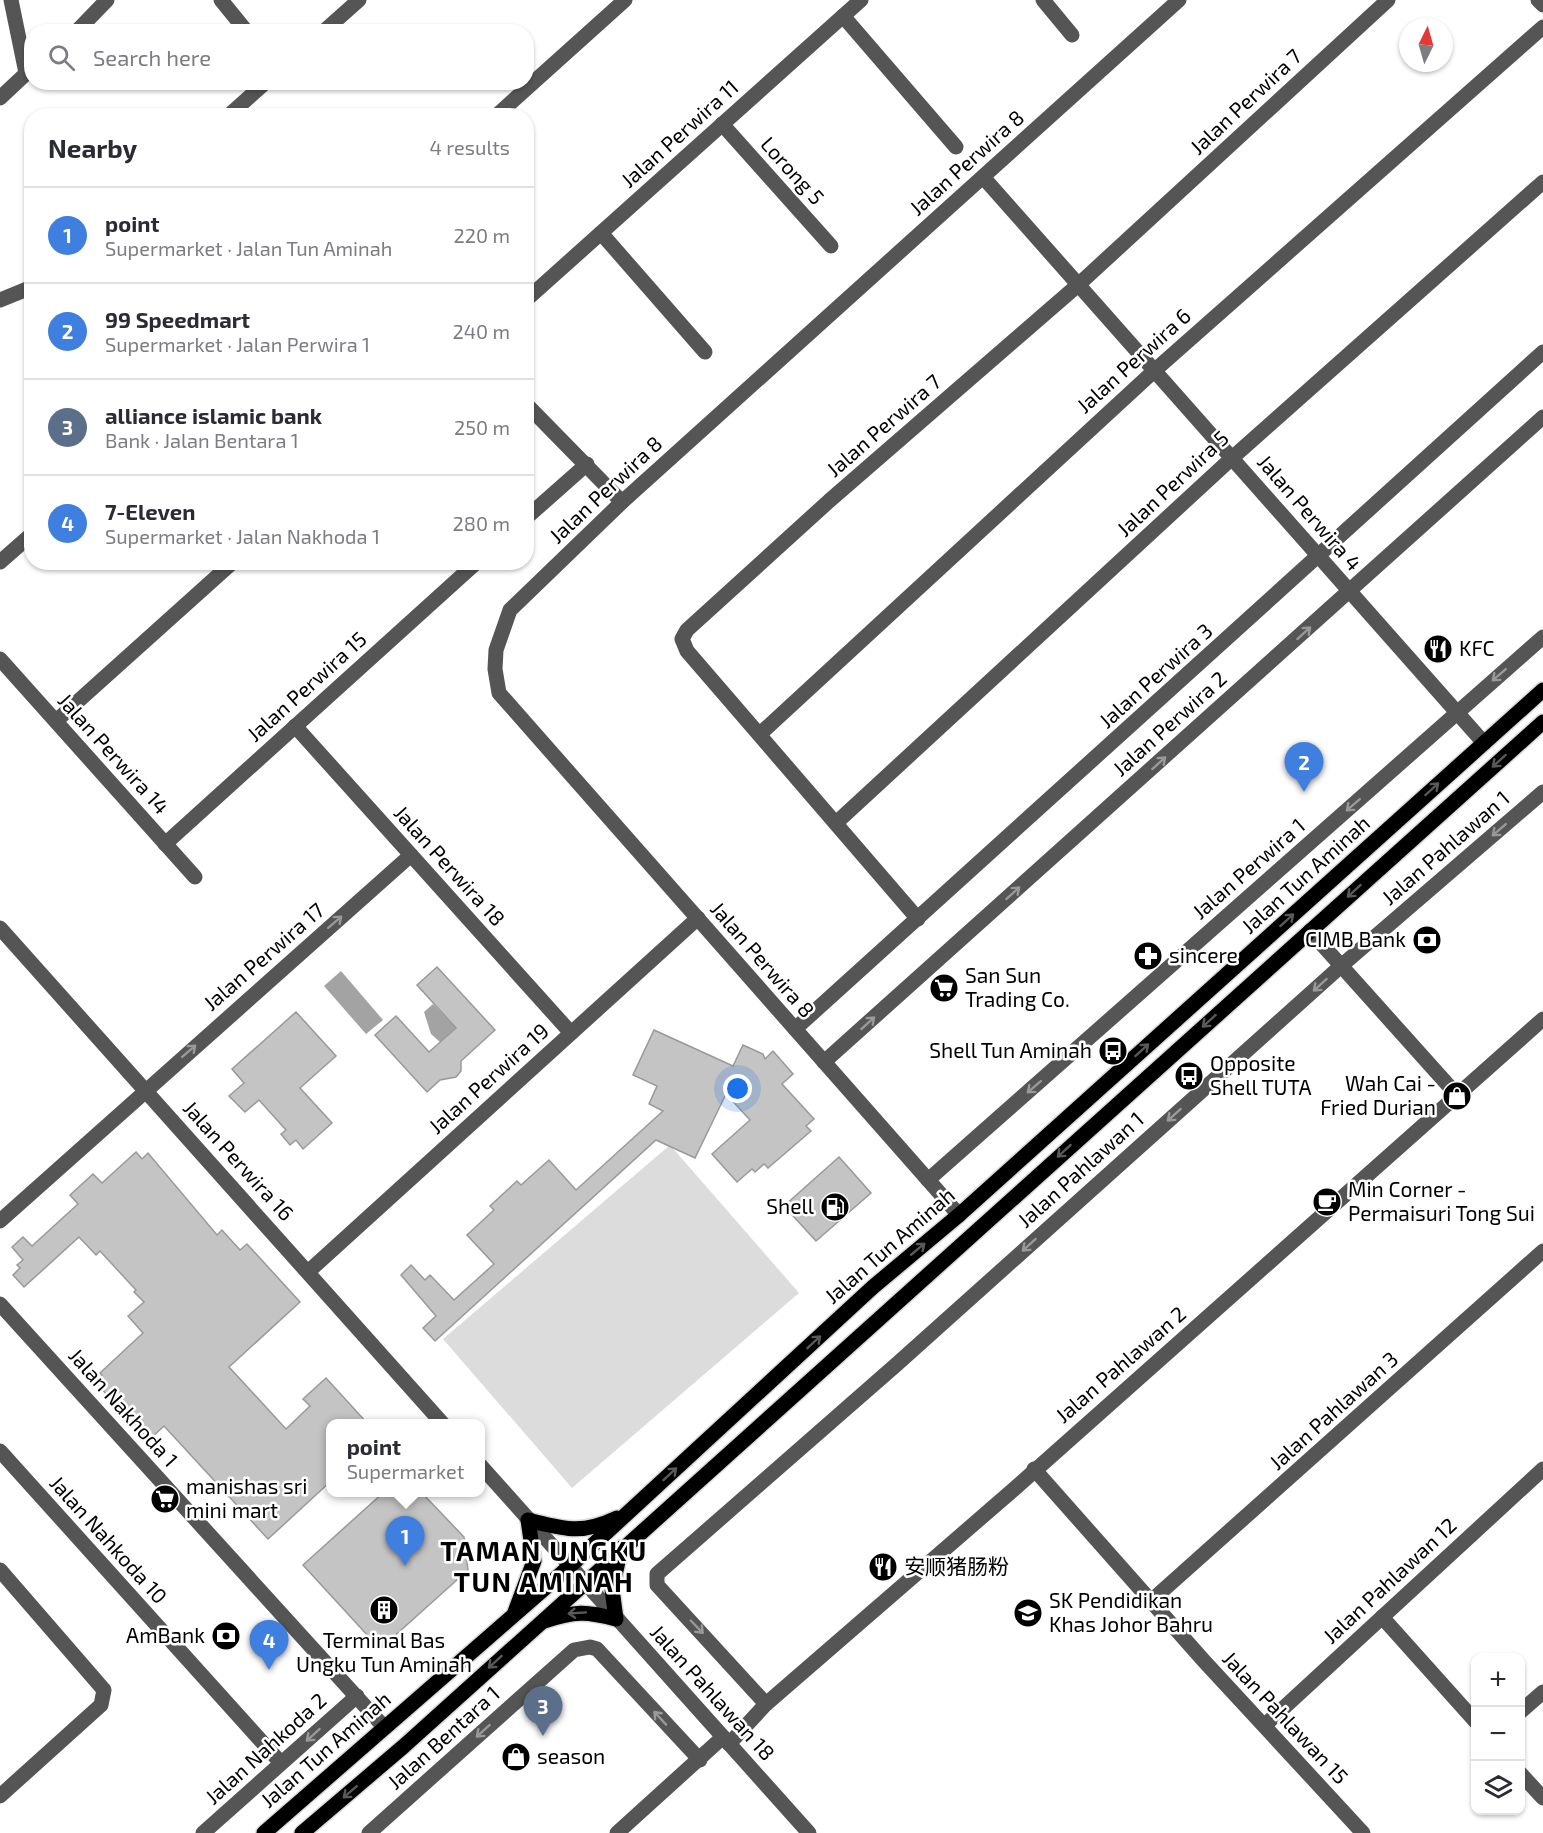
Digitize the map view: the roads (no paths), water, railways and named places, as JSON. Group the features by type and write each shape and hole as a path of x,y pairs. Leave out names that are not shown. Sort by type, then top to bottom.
{"main road":[{"name":"Jalan Tun Aminah","path":"264,1833 569,1567 873,1287 959,1215 1543,690"},
{"name":"Jalan Tun Aminah","path":"302,1833 404,1746 583,1582 1543,722"},
{"path":"513,1615 534,1561 528,1520 570,1531 589,1528 627,1513"},
{"path":"539,1623 571,1612 587,1612 616,1619 612,1589 621,1548"}],"street":[{"path":"11,0 24,51"},
{"path":"84,24 107,0"},
{"path":"221,0 240,24"},
{"path":"332,24 359,0"},
{"path":"534,82 625,0"},
{"name":"Jalan Perwira 11","path":"534,293 861,0"},
{"path":"1043,0 1072,35"},
{"name":"Jalan Perwira 8","path":"959,1215 499,693 496,650 510,610 622,502 1179,0"},
{"name":"Jalan Perwira 7","path":"918,919 687,651 682,639 687,630 829,501 1078,285 1388,0"},
{"path":"1538,0 1543,5"},
{"path":"843,16 956,147"},
{"name":"Jalan Perwira 6","path":"760,734 1154,371 1543,27"},
{"path":"0,98 24,75"},
{"path":"237,108 257,90"},
{"path":"505,108 525,90"},
{"name":"Lorong 5","path":"722,124 831,246"},
{"name":"Jalan Perwira 4","path":"983,177 1484,743"},
{"name":"Jalan Perwira 5","path":"836,823 1232,458 1543,182"},
{"path":"601,233 705,352"},
{"path":"0,300 24,290"},
{"name":"Jalan Perwira 3","path":"795,1029 1543,352"},
{"path":"534,412 622,502"},
{"name":"Jalan Perwira 2","path":"824,1062 1543,417"},
{"path":"534,511 587,464"},
{"path":"0,562 24,541"},
{"path":"56,721 223,570"},
{"name":"Jalan Perwira 15","path":"165,844 468,570"},
{"name":"Jalan Perwira 1","path":"928,1180 1543,637"},
{"name":"Jalan Perwira 14","path":"0,659 195,877"},
{"name":"Jalan Perwira 18","path":"296,726 571,1033"},
{"name":"Jalan Pahlawan 1","path":"766,1704 657,1585 657,1574 897,1364 1341,966 1543,792"},
{"name":"Jalan Perwira 17","path":"0,1221 411,855"},
{"name":"Jalan Perwira 19","path":"309,1271 698,918"},
{"name":"Jalan Perwira 16","path":"0,928 309,1271 439,1419"},
{"path":"1310,931 1457,1095"},
{"name":"Jalan Pahlawan 2","path":"617,1833 700,1760 726,1741 1543,1020"},
{"name":"Jalan Pahlawan 3","path":"1151,1601 1543,1251"},
{"name":"Jalan Nakhoda 1","path":"0,1304 384,1726"},
{"name":"Jalan Nahkoda 10","path":"0,1452 281,1763"},
{"name":"Jalan Pahlawan 15","path":"1034,1469 1265,1725 1357,1831"},
{"name":"Jalan Pahlawan 12","path":"1265,1725 1543,1469"},
{"path":"485,1471 583,1582"},
{"path":"0,1570 104,1690 101,1705 0,1796"},
{"name":"Jalan Pahlawan 18","path":"583,1582 809,1833"},
{"path":"1382,1617 1471,1716"},
{"name":"Jalan Bentara 1","path":"369,1833 574,1650 590,1647 597,1649 700,1760"},
{"path":"1525,1708 1543,1692"},
{"name":"Jalan Nahkoda 2","path":"203,1833 357,1696"},
{"path":"1525,1778 1543,1798"}],"place":[{"name":"KFC","path":"1438,649"},
{"name":"99 Speedmart","path":"1304,792"},
{"name":"CIMB Bank","path":"1427,940"},
{"name":"sincere","path":"1148,956"},
{"name":"San Sun Trading Co.","path":"944,988"},
{"name":"Shell Tun Aminah","path":"1113,1051"},
{"name":"Opposite Shell TUTA","path":"1189,1076"},
{"name":"Wah Cai - Fried Durian","path":"1457,1096"},
{"name":"Min Corner - Permaisuri Tong Sui","path":"1327,1202"},
{"name":"Shell","path":"835,1207"},
{"name":"manishas sri mini mart","path":"165,1499"},
{"name":"point","path":"405,1566"},
{"name":"安顺猪肠粉","path":"883,1567"},
{"name":"Terminal Bas Ungku Tun Aminah","path":"384,1610"},
{"name":"SK Pendidikan Khas Johor Bahru","path":"1028,1613"},
{"name":"AmBank","path":"226,1636"},
{"name":"7-Eleven","path":"269,1670"},
{"name":"alliance islamic bank","path":"543,1736"},
{"name":"season","path":"516,1757"}],"district":[{"name":"TAMAN UNGKU TUN AMINAH","path":"544,1568"}]}
